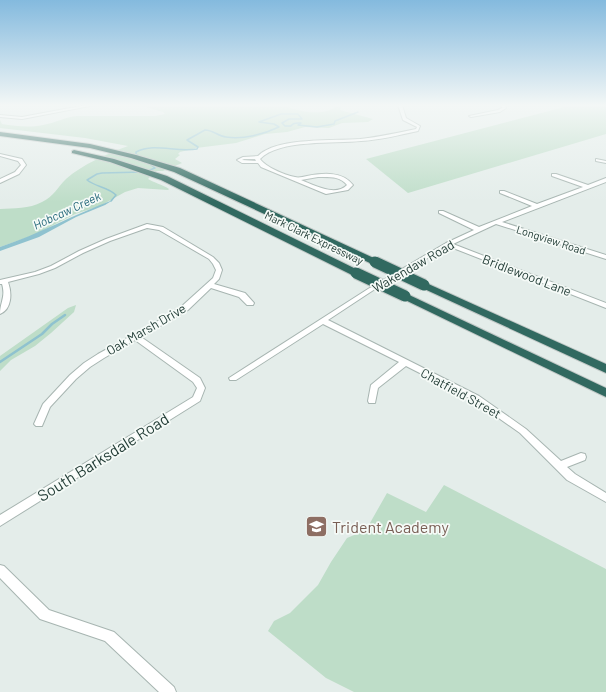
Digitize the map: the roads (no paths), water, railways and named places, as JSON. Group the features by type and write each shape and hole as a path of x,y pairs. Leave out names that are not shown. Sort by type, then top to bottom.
{"highway":[{"name":"Mark Clark Expressway","path":"36,137 105,149 179,171 606,369"},
{"name":"Mark Clark Expressway","path":"0,140 90,155 121,163 164,178 356,273 606,393"}],"street":[{"path":"297,179 335,176 345,179 350,185 346,189 326,192 263,166 258,160 263,152 280,147 316,142 360,141 379,137"},
{"path":"0,155 20,160 24,165 17,173 0,181"},
{"path":"598,160 606,162"},
{"path":"554,175 588,187"},
{"name":"Wakendaw Road","path":"233,378 322,320 448,244 496,222 606,180"},
{"path":"502,192 537,206"},
{"path":"441,212 480,230"},
{"name":"Longview Road","path":"496,222 606,257"},
{"name":"Oak Marsh Drive","path":"0,312 6,305 8,298 7,289 2,282 54,267 81,252 108,240 147,226 161,228 211,258 216,263 219,270 216,279 185,308 101,356 73,377 46,406 39,424"},
{"name":"Bridlewood Lane","path":"448,244 606,306"},
{"path":"209,285 242,295 250,303"},
{"name":"Chatfield Street","path":"322,320 476,398 523,431 571,477 606,498"},
{"name":"South Barksdale Road","path":"0,521 197,399 201,388 198,380 136,337"},
{"path":"372,401 374,387 405,362"},
{"path":"559,466 580,457"},
{"path":"0,570 45,615 109,636 169,692"}],"water":[{"path":"113,200 105,205 76,217 39,237 0,251 0,247"}],"waterway":[{"name":"Hobcaw Creek","path":"140,157 136,154 136,152 143,149 197,149 198,147 187,140 192,137"},
{"name":"Hobcaw Creek","path":"229,137 244,137"},
{"name":"Hobcaw Creek","path":"147,162 155,168 147,171"},
{"name":"Hobcaw Creek","path":"111,201 116,195 113,192 87,180 97,174 102,173 142,172"},
{"path":"0,362 42,334 52,324 65,315"}],"place":[{"name":"Trident Academy","path":"317,527"}]}
